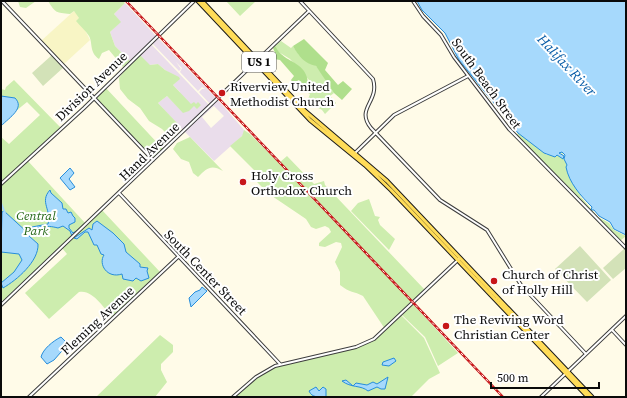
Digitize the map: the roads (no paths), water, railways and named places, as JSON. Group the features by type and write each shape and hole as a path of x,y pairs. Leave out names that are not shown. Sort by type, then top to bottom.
{"main road":[{"name":"US 1","path":"198,1 318,123 382,180 417,215 422,222 592,397"},
{"name":"US 1","path":"202,1 278,87 310,120 354,154"},
{"path":"225,30 230,31"},
{"path":"278,87 288,92"},
{"name":"US 1","path":"417,215 427,222 459,259"},
{"path":"422,222 427,222"},
{"name":"US 1","path":"567,372 588,397"}],"street":[{"path":"2,1 153,160"},
{"name":"Division Avenue","path":"1,184 194,1"},
{"path":"300,1 373,79 375,91 366,108 365,116 369,126 440,200 492,235 521,285 586,354"},
{"name":"South Beach Street","path":"413,1 423,16 443,38 454,57 508,128 626,248"},
{"name":"Hand Avenue","path":"1,305 309,11"},
{"path":"354,154 394,115 468,76"},
{"name":"South Center Street","path":"119,193 280,364"},
{"name":"Fleming Avenue","path":"29,397 178,257"},
{"path":"233,397 262,373 280,364 356,347 374,339 459,259"},
{"path":"541,397 626,316"},
{"path":"612,330 626,345"}],"water":[{"name":"Halifax River","path":"417,1 626,1 626,235 614,229 610,222 599,216 594,210 591,210 592,207 580,194 570,178 564,159 565,155 562,152 559,153 564,156 563,159 557,155 555,157 544,153 518,133 459,60 445,33 422,10"},
{"path":"1,96 15,98 18,105 12,116 1,126"},
{"path":"70,168 74,173 69,179 75,187 70,190 60,178"},
{"path":"50,190 51,193 62,203 63,209 66,209 68,213 71,212 75,218 75,222 69,225 69,228 73,233 78,230 72,236 70,231 63,226 58,228 50,226 41,227 31,232 29,236 38,244 35,257 15,280 3,288 1,283 14,272 22,260 19,254 1,252 2,212 4,211 28,233 32,227 48,224 49,219 46,198"},
{"path":"97,221 113,233 124,244 126,252 140,264 140,267 148,268 147,271 149,278 141,281 136,278 133,281 123,279 122,274 117,275 108,273 102,262 104,255 101,254 97,245 94,245 88,232 85,232 77,239 74,238 89,228 92,230 93,224"},
{"path":"202,287 207,291 191,307 189,298"},
{"path":"61,337 68,344 54,360 47,364 41,357 42,354 49,346"},
{"path":"394,358 396,361 389,366 382,365 383,362"},
{"path":"388,377 385,389 377,387 368,391 353,386 356,383 367,385 373,382 377,384"},
{"path":"346,380 353,386 345,383 342,381"},
{"path":"316,387 319,391 323,387 326,389 326,397 316,397 310,393 309,391"}],"waterway":[{"path":"1,203 5,213"}],"railway":[{"path":"126,1 503,397"}],"place":[{"name":"Riverview United Methodist Church","path":"222,93"},
{"name":"Holy Cross Orthodox Church","path":"243,182"},
{"name":"Church of Christ of Holly Hill","path":"494,281"},
{"name":"The Reviving Word Christian Center","path":"446,326"}],"park label":[{"name":"Central Park","path":"36,222"}]}
